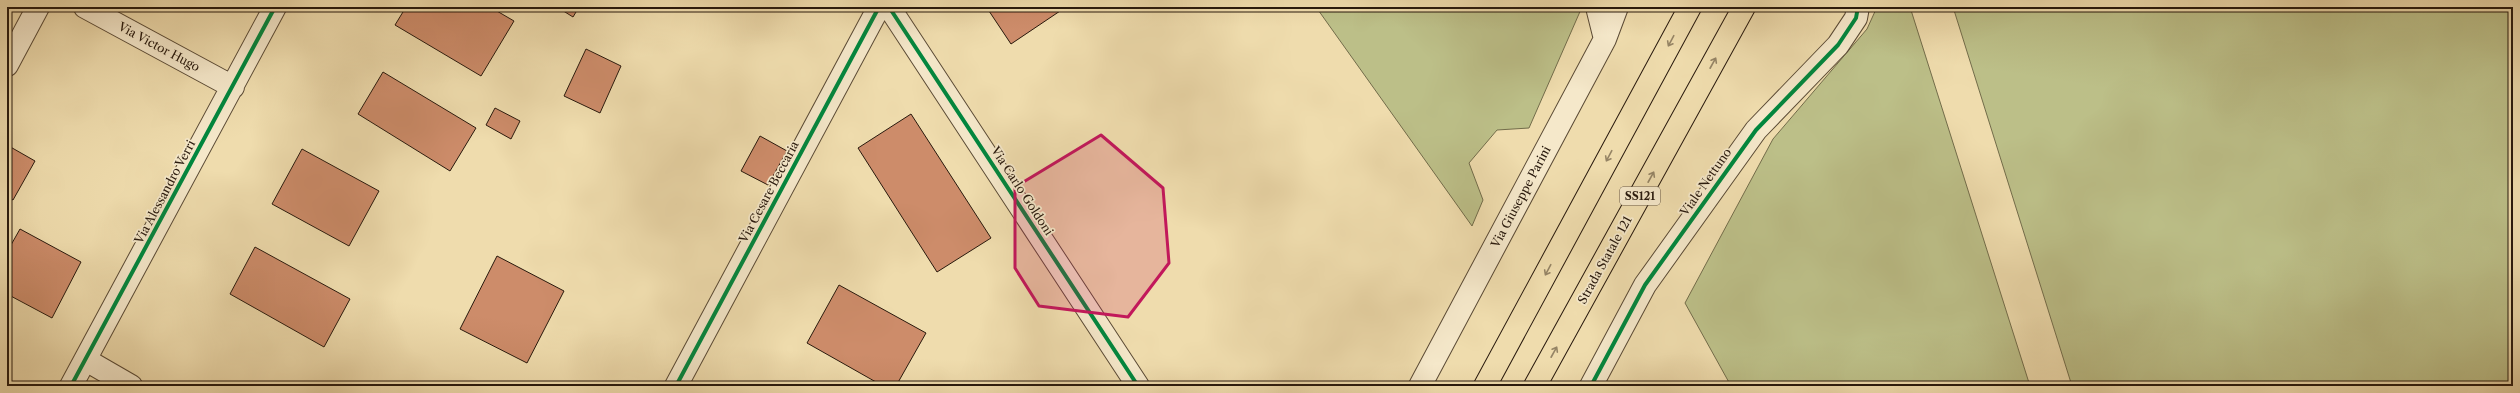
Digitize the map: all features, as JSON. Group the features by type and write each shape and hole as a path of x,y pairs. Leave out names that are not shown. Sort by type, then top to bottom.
{"main road":[{"path":"1485,386 1690,7"},
{"name":"Strada Statale 121","path":"1535,386 1744,7"}],"street":[{"path":"7,65 38,7"},
{"name":"Via Victor Hugo","path":"85,7 234,87"},
{"name":"Via Alessandro Verri","path":"71,386 234,87 275,7"},
{"name":"Via Cesare Beccaria","path":"676,386 880,7"},
{"name":"Via Carlo Goldoni","path":"888,7 1138,386"},
{"path":"1597,7 1605,39"},
{"name":"Via Giuseppe Parini","path":"1420,386 1605,39 1617,7"},
{"name":"Viale Nettuno","path":"1591,386 1645,285 1756,130 1838,44 1856,18 1858,7"},
{"path":"86,360 131,386"}],"highlighted area":[{"path":"1101,135 1163,188 1169,263 1128,317 1039,306 1015,268 1015,187"}],"green space":[{"path":"1316,7 1582,7 1529,128 1497,130 1469,163 1483,200 1472,226"},
{"path":"1877,7 1910,7 2030,386 1731,386 1685,303 1773,139 1867,29"},
{"path":"1953,7 2513,7 2513,386 2072,386"}],"building":[{"path":"406,7 490,7 514,21 481,76 395,25"},
{"path":"557,7 579,7 573,17"},
{"path":"996,7 1066,7 1011,44 989,11"},
{"path":"586,49 621,66 600,113 564,96"},
{"path":"383,72 476,128 450,171 358,114"},
{"path":"495,108 520,121 511,139 486,125"},
{"path":"911,114 991,238 937,272 858,148"},
{"path":"760,136 787,151 768,185 741,171"},
{"path":"7,145 35,161 13,200 7,197"},
{"path":"302,149 379,191 349,246 272,204"},
{"path":"20,229 81,262 52,318 7,294 7,252"},
{"path":"255,247 350,299 324,347 230,294"},
{"path":"497,256 564,291 527,363 460,329"},
{"path":"839,285 926,333 896,386 883,386 807,343"}],"cycle path":[{"path":"71,386 275,7"},
{"path":"676,386 879,7"},
{"path":"889,7 1138,386"},
{"path":"1591,386 1645,285 1756,130 1838,45 1856,18 1858,7"}]}
